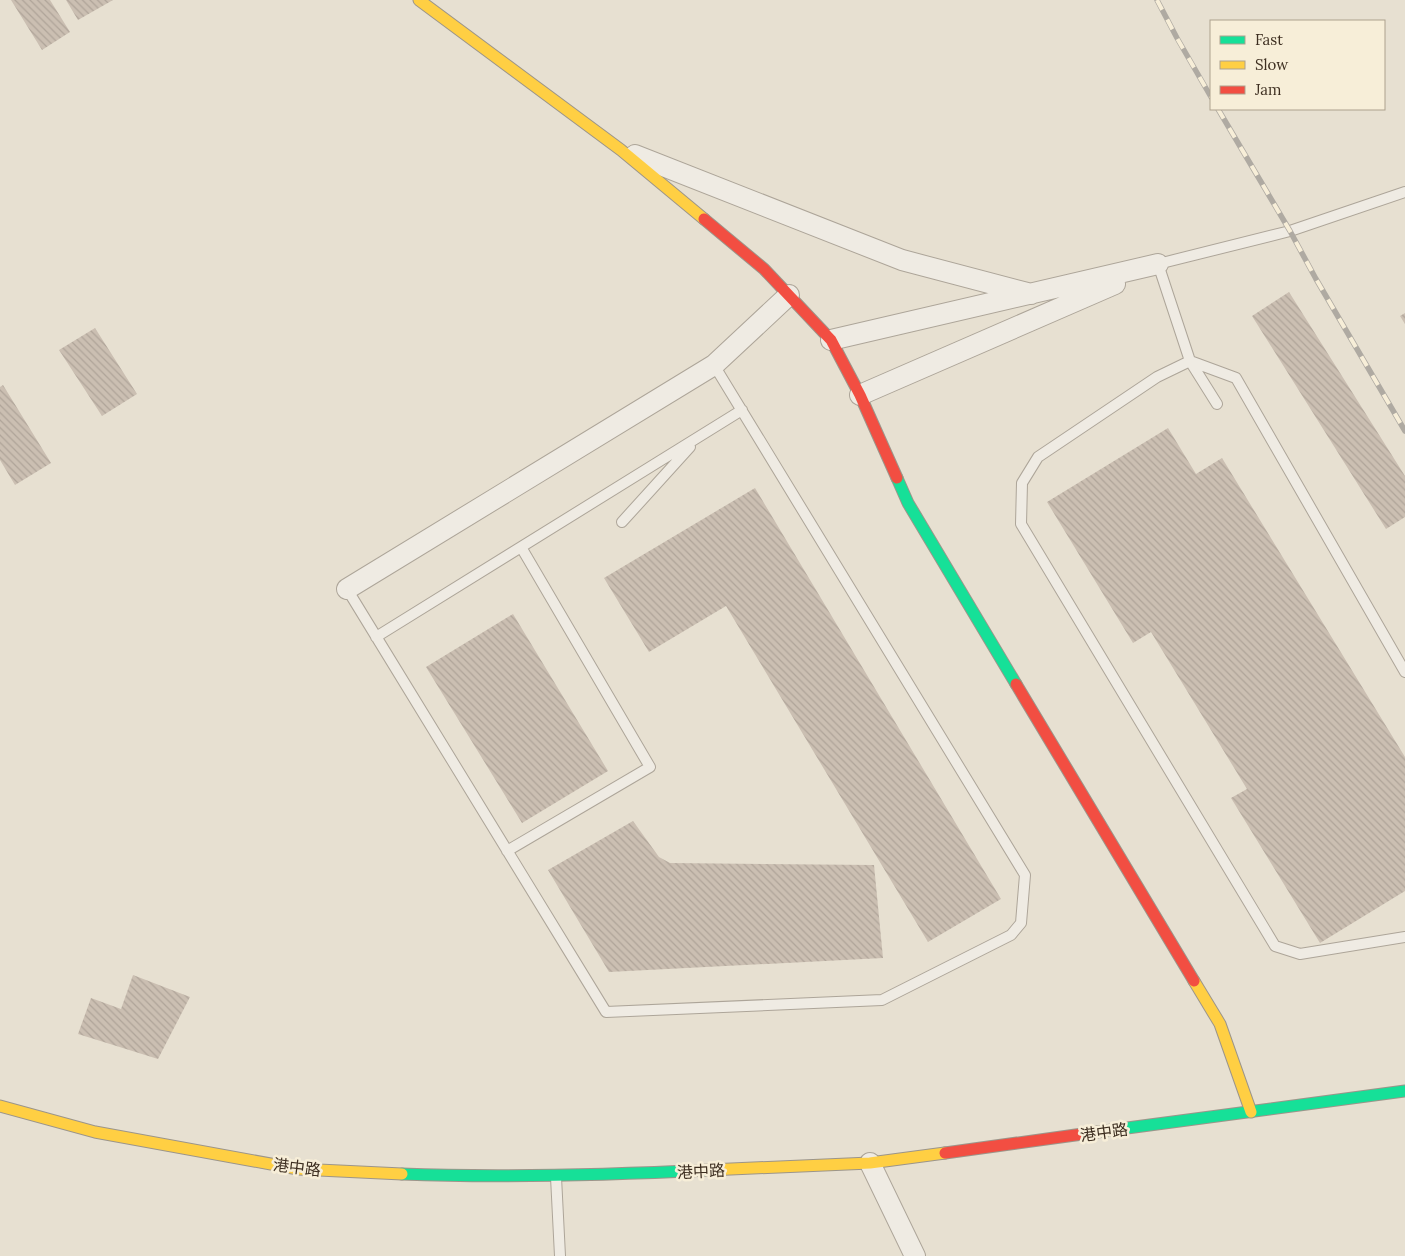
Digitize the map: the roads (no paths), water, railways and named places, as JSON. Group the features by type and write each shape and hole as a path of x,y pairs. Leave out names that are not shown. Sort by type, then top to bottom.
{"street":[{"path":"419,0 622,150 764,269 831,340 860,395 908,503 1220,1024 1251,1112"},
{"path":"622,150 902,260 1031,294"},
{"path":"831,340 1158,264"},
{"path":"860,395 1158,264"},
{"path":"347,589 714,365 788,295"},
{"name":"港中路","path":"0,1106 95,1132 298,1169 474,1177 556,1176 870,1163 1405,1091"},
{"path":"870,1163 915,1256"}],"lane":[{"path":"1217,404 1190,361 1158,264 1290,230 1405,192"},
{"path":"1405,672 1236,378 1190,361 1157,377 1038,457 1022,483 1021,524 1275,946 1300,954 1405,937"},
{"path":"347,589 606,1012 882,1000 1011,935 1021,923 1025,875 714,365"},
{"path":"376,636 742,410"},
{"path":"622,522 699,437"},
{"path":"507,851 650,767 521,547"},
{"path":"556,1176 560,1256"}],"railway":[{"path":"1157,0 1210,95"},
{"path":"1219,110 1405,431"}]}
